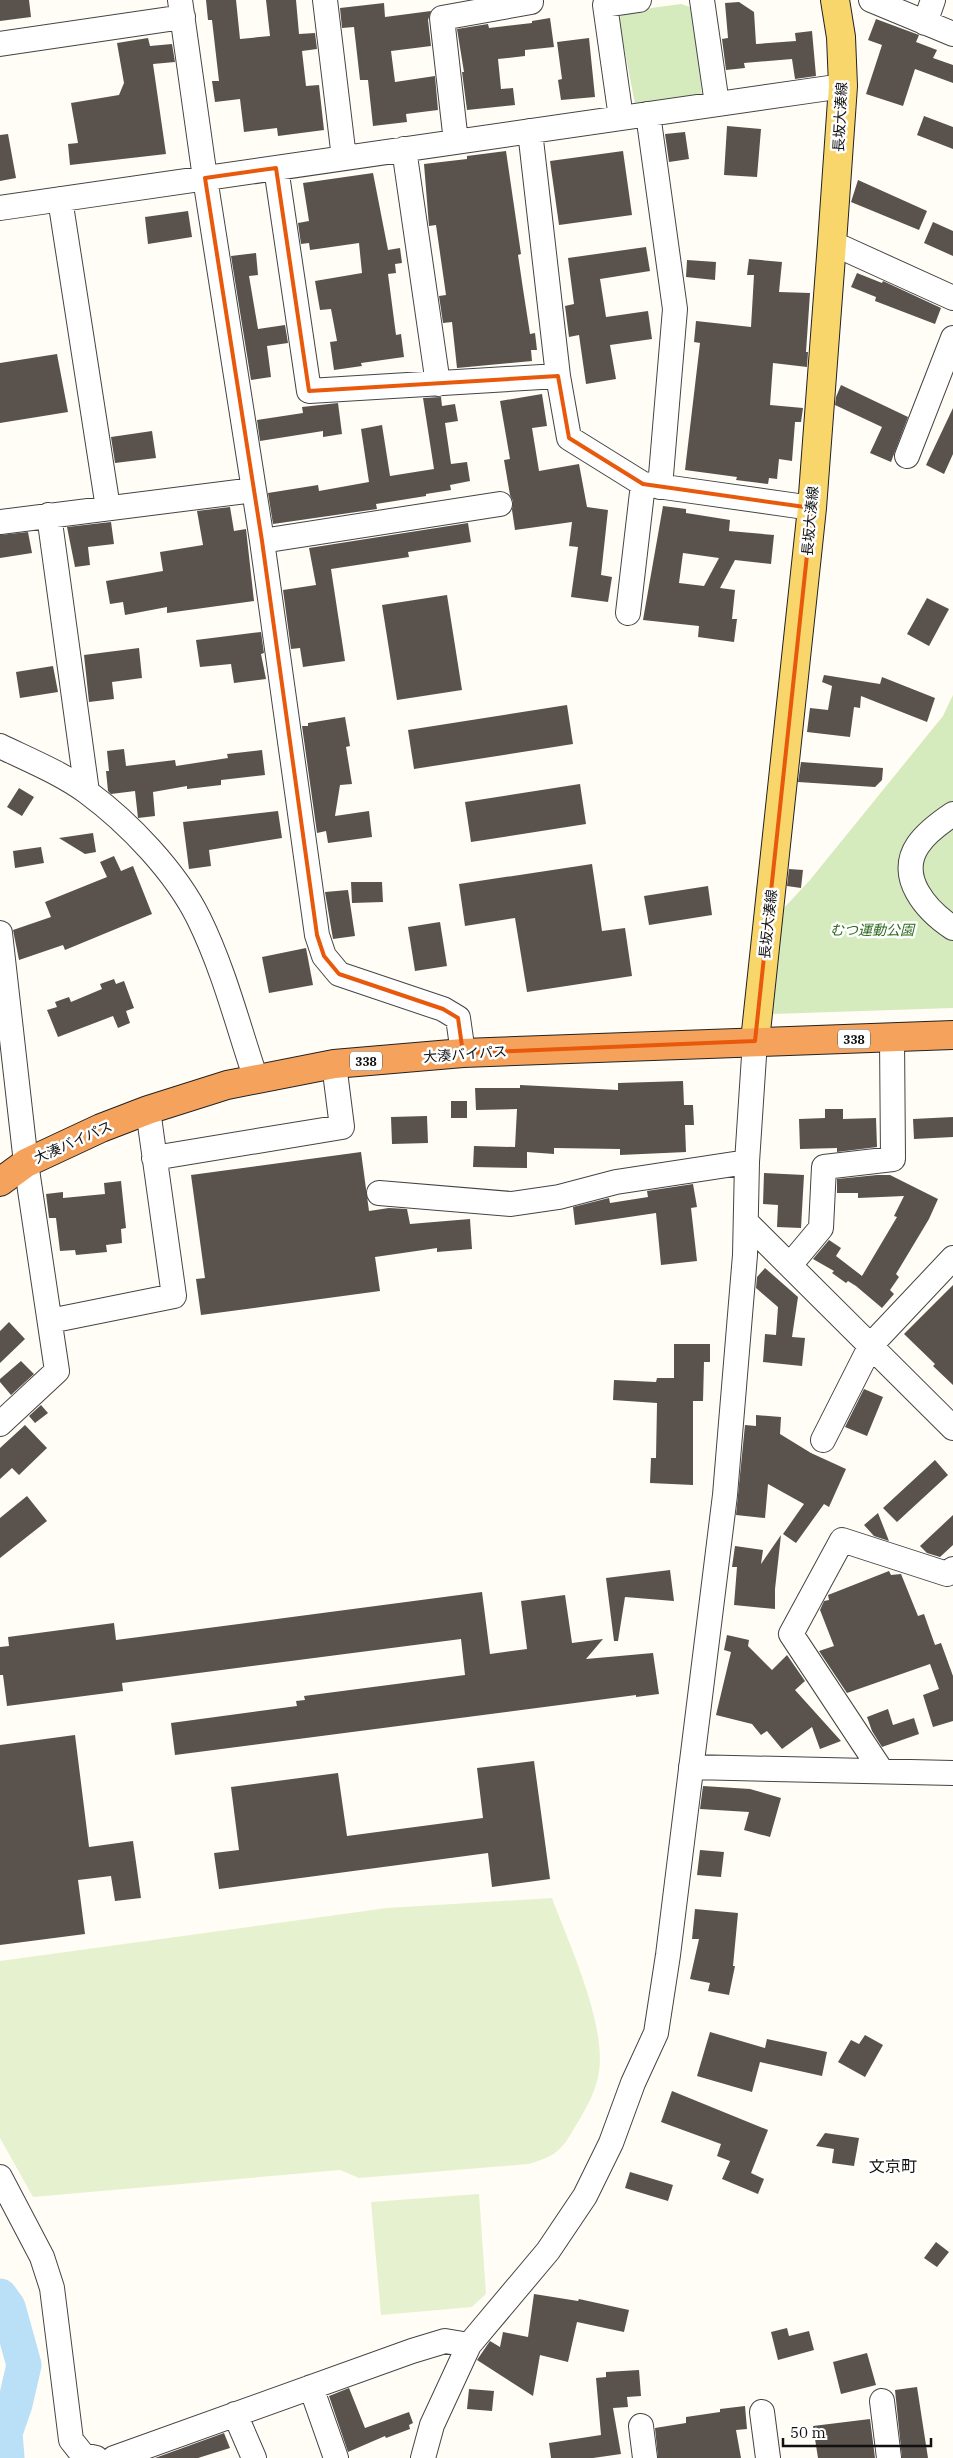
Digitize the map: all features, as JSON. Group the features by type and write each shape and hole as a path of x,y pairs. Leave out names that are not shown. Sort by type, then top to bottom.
{"highway":[{"name":"大湊バイパス","path":"0,1182 26,1163 101,1128 148,1110 226,1085 334,1064 463,1053 953,1035"}],"main road":[{"name":"長坂大湊線","path":"755,1041 812,508 843,86 841,37 835,0"}],"street":[{"path":"325,0 344,158"},
{"path":"621,118 605,5 639,0"},
{"path":"702,0 717,104"},
{"path":"870,0 953,34"},
{"path":"925,23 933,0"},
{"path":"456,142 442,18 531,2"},
{"path":"0,44 182,8 205,178 262,541 317,935 324,956 338,974 443,1009 458,1018 463,1053"},
{"path":"0,208 843,86"},
{"path":"628,613 651,485 675,310 648,114"},
{"path":"530,131 558,376 569,438 651,485 812,508"},
{"path":"404,150 438,384"},
{"path":"276,168 309,391 558,376"},
{"path":"60,199 108,508"},
{"path":"832,243 953,298"},
{"path":"907,456 953,338"},
{"path":"0,522 254,490"},
{"path":"262,541 500,504"},
{"path":"49,515 86,792"},
{"path":"0,746 36,763 86,792 152,853 176,883 198,918 219,966 256,1080"},
{"path":"953,814 918,845 910,865 913,884 922,900 941,920 953,928"},
{"path":"0,933 26,1163 57,1371 0,1424"},
{"path":"790,1265 821,1228 824,1166 893,1159 892,1038"},
{"path":"423,2458 432,2425 469,2344 548,2251 585,2196 611,2143 633,2083 656,2033 668,1955 724,1495 746,1222 747,1162 755,1041"},
{"path":"154,1158 342,1127 334,1064"},
{"path":"50,1321 174,1296 148,1110"},
{"path":"379,1193 511,1204 558,1197 616,1182 747,1162"},
{"path":"746,1222 953,1427"},
{"path":"823,1440 872,1345 953,1258"},
{"path":"881,1770 791,1634 842,1540 947,1574 953,1569"},
{"path":"691,1767 953,1773"},
{"path":"0,2177 42,2257 52,2288 71,2440 83,2455 96,2458"},
{"path":"128,2456 235,2414 445,2341 469,2344"},
{"path":"311,2387 336,2458"},
{"path":"882,2401 890,2458"},
{"path":"762,2412 768,2458"},
{"path":"235,2414 254,2458"},
{"path":"641,2426 646,2458"}],"highlighted area":[{"path":"276,168 309,391 558,376 569,438 643,484 812,508 755,1041 463,1053 458,1018 443,1009 339,974 324,956 317,935 262,541 205,178"}],"green space":[{"path":"681,4 693,8 702,95 635,104 619,21 622,12"},
{"name":"むつ運動公園","path":"953,695 953,1008 772,1014 764,1008 782,910 810,880 943,716"},
{"path":"552,1898 586,1987 598,2035 600,2057 597,2083 587,2106 563,2145 559,2150 547,2157 529,2164 359,2178 340,2170 33,2197 0,2138 0,1961 387,1908"},
{"path":"479,2194 486,2294 472,2307 381,2315 371,2202"}],"building":[{"path":"0,0 29,0 31,17 0,21"},
{"path":"206,0 236,0 240,39 270,36 266,0 296,0 299,34 315,33 317,49 302,51 306,86 319,85 324,130 278,136 277,128 244,132 240,99 215,102 212,81 219,81 212,20 208,20"},
{"path":"739,2 754,12 756,44 796,41 795,33 812,31 816,76 795,79 792,59 744,63 745,68 726,70 722,39 728,38 725,3"},
{"path":"384,3 385,17 431,11 428,20 431,46 391,51 395,82 435,76 438,110 406,114 407,122 373,126 368,80 360,80 354,27 342,28 340,8"},
{"path":"550,18 554,47 525,50 525,56 498,59 501,89 513,88 515,105 467,110 462,72 464,72 457,29 488,24 489,28 532,23 532,21"},
{"path":"876,19 919,35 916,42 937,50 933,58 953,65 953,83 915,69 903,106 866,94 882,45 868,40"},
{"path":"148,38 150,46 172,44 175,62 153,64 166,154 70,165 68,144 78,143 71,103 119,95 124,83 117,43"},
{"path":"589,38 595,97 561,100 558,80 562,79 557,42"},
{"path":"924,116 953,127 953,149 917,135"},
{"path":"727,126 761,129 757,177 724,175"},
{"path":"685,132 689,159 669,162 665,134"},
{"path":"8,134 16,178 0,181 0,135"},
{"path":"506,151 521,254 518,255 530,334 535,333 537,350 531,350 532,361 457,368 452,322 443,323 439,296 446,295 436,225 429,226 424,164 467,159 467,156"},
{"path":"623,151 632,215 559,225 550,161"},
{"path":"373,173 388,250 400,248 402,263 395,264 396,273 388,274 396,335 401,334 404,357 361,363 362,366 334,370 330,342 337,341 331,309 320,310 315,281 362,273 359,243 310,250 309,243 301,244 298,223 309,221 303,183"},
{"path":"858,180 927,211 919,230 851,202"},
{"path":"188,211 192,237 148,244 145,217"},
{"path":"933,222 953,231 953,256 924,243"},
{"path":"646,247 650,271 600,279 606,317 648,311 652,339 610,345 616,379 586,384 579,335 569,337 565,306 574,304 568,258"},
{"path":"256,253 258,275 249,276 258,329 285,325 288,343 267,346 271,377 251,380 231,256"},
{"path":"749,259 782,262 779,292 810,293 806,352 808,352 807,367 773,363 770,405 803,408 801,422 795,422 792,461 779,459 777,479 769,478 768,484 736,480 737,477 685,470 700,343 694,342 696,321 751,327 754,275 747,275"},
{"path":"687,260 716,262 715,280 686,277"},
{"path":"857,273 882,283 883,281 941,308 935,324 875,301 876,297 851,287"},
{"path":"57,354 68,412 0,423 0,363"},
{"path":"841,385 908,417 891,462 870,453 882,427 835,405"},
{"path":"542,394 547,426 532,428 539,471 579,464 587,507 608,510 601,575 612,577 608,602 571,597 578,547 569,546 572,522 515,530 512,510 513,501 510,495 504,460 510,459 500,401"},
{"path":"441,397 442,406 455,404 458,421 445,423 451,464 467,462 470,481 450,485 451,490 376,504 377,509 273,524 268,493 318,485 319,491 369,482 361,429 382,425 390,476 434,469 423,398"},
{"path":"338,403 342,434 323,437 323,431 260,441 257,420 303,413 302,407"},
{"path":"953,408 953,454 944,474 926,465"},
{"path":"152,431 156,458 115,463 111,437"},
{"path":"663,506 686,509 686,513 730,520 729,531 774,535 771,564 735,560 720,588 735,590 732,619 737,619 734,642 698,637 699,626 643,620","holes":["683,553 719,558 704,586 679,583"]},
{"path":"230,507 234,531 246,529 254,601 167,613 167,607 125,615 123,602 110,604 106,581 163,571 160,552 203,545 197,511"},
{"path":"111,522 114,544 88,547 90,565 75,567 67,527"},
{"path":"468,523 471,542 408,552 409,557 331,569 345,661 303,667 300,648 291,649 283,590 316,585 309,548"},
{"path":"28,532 32,553 0,558 0,535"},
{"path":"447,595 462,690 397,700 382,605"},
{"path":"927,598 949,609 929,646 907,634"},
{"path":"261,632 264,653 261,654 266,679 234,683 231,664 200,667 196,640"},
{"path":"139,648 142,678 112,682 114,699 89,702 84,655"},
{"path":"53,666 58,692 20,698 16,672"},
{"path":"824,675 880,684 882,677 935,698 927,722 861,696 860,708 854,707 850,737 807,732 810,708 828,710 832,686 822,682"},
{"path":"567,705 573,744 414,769 408,730"},
{"path":"345,717 350,746 346,747 352,784 340,785 335,816 369,811 372,837 328,843 326,831 317,833 302,726 308,726 308,723"},
{"path":"124,749 126,766 175,760 176,766 228,758 227,754 262,750 265,775 221,780 221,785 187,789 187,786 153,792 155,816 138,818 135,791 111,794 108,791 107,751"},
{"path":"801,762 883,768 882,780 875,787 798,782"},
{"path":"580,784 586,824 471,842 465,802"},
{"path":"19,788 34,797 22,816 7,807"},
{"path":"278,811 282,838 209,850 211,866 189,869 183,822"},
{"path":"93,833 96,852 85,854 59,838"},
{"path":"41,847 44,863 15,868 13,851"},
{"path":"114,856 121,871 133,866 152,914 65,950 63,945 19,960 13,930 51,917 45,902 107,877 100,862"},
{"path":"592,864 602,931 625,928 632,976 527,992 515,918 465,926 459,884"},
{"path":"789,869 803,870 801,888 787,886"},
{"path":"351,882 382,882 383,902 352,903"},
{"path":"708,886 712,915 649,925 644,896"},
{"path":"348,890 355,936 333,939 325,892"},
{"path":"440,922 447,966 415,971 408,927"},
{"path":"306,948 313,985 269,993 262,957"},
{"path":"114,979 116,984 124,981 134,1008 126,1011 130,1023 118,1028 113,1016 58,1037 47,1010 57,1007 55,1002 69,997 71,1002 102,989 100,984"},
{"path":"683,1081 684,1105 693,1105 694,1125 685,1125 686,1152 620,1155 620,1149 554,1148 554,1154 527,1152 527,1168 473,1167 474,1146 515,1147 517,1109 476,1110 475,1088 520,1088 520,1085 618,1090 618,1083"},
{"path":"451,1101 467,1101 467,1118 451,1118"},
{"path":"825,1109 843,1109 843,1119 876,1118 877,1147 837,1152 837,1148 800,1149 799,1119 825,1118"},
{"path":"427,1116 428,1143 392,1144 391,1117"},
{"path":"953,1117 953,1137 914,1139 913,1119"},
{"path":"361,1152 369,1211 389,1208 407,1209 410,1224 470,1219 472,1249 437,1252 437,1248 375,1257 380,1291 201,1315 196,1279 205,1278 191,1175"},
{"path":"764,1173 804,1175 801,1228 777,1227 778,1205 763,1204"},
{"path":"890,1175 938,1199 929,1219 896,1274 899,1277 890,1290 894,1294 882,1308 856,1286 848,1281 846,1283 832,1273 834,1271 813,1259 829,1240 841,1248 836,1256 862,1276 897,1217 894,1216 904,1196 858,1198 858,1193 837,1193 837,1179"},
{"path":"121,1181 126,1228 121,1229 122,1243 106,1245 107,1252 76,1255 75,1250 60,1251 56,1218 49,1218 46,1194 63,1192 63,1198 105,1194 104,1183"},
{"path":"693,1184 697,1207 691,1208 697,1261 661,1265 656,1213 575,1225 573,1207 609,1198 610,1203 648,1197 647,1191"},
{"path":"765,1268 798,1297 792,1337 805,1338 802,1366 763,1362 765,1334 776,1335 778,1307 756,1288 757,1277"},
{"path":"953,1285 953,1385 933,1366 935,1364 904,1334"},
{"path":"9,1322 25,1339 0,1363 0,1331"},
{"path":"674,1344 710,1344 710,1362 704,1362 703,1401 693,1401 693,1485 650,1483 651,1458 656,1458 657,1403 613,1400 614,1380 656,1382 657,1378 674,1378"},
{"path":"21,1361 34,1374 11,1395 0,1382 0,1379"},
{"path":"864,1389 883,1397 867,1436 845,1427"},
{"path":"41,1405 48,1413 35,1423 29,1416"},
{"path":"756,1415 781,1417 780,1434 811,1453 846,1469 829,1507 824,1504 796,1543 783,1534 804,1504 768,1484 765,1518 736,1515 745,1425 756,1426"},
{"path":"25,1425 47,1448 19,1475 12,1468 0,1479 0,1448"},
{"path":"935,1460 948,1475 897,1522 883,1508"},
{"path":"27,1496 47,1521 0,1558 0,1518"},
{"path":"878,1513 889,1541 874,1536 864,1525"},
{"path":"953,1515 953,1545 940,1557 927,1553 920,1546"},
{"path":"781,1535 775,1589 775,1609 734,1605 737,1567 732,1567 735,1546 763,1550 761,1564"},
{"path":"670,1570 674,1601 625,1597 618,1641 614,1641 606,1578"},
{"path":"889,1571 891,1575 901,1574 918,1616 924,1614 935,1645 941,1643 953,1676 953,1721 933,1727 923,1695 939,1689 930,1664 847,1693 819,1651 834,1646 820,1610 824,1601 829,1600 828,1595"},
{"path":"482,1592 490,1654 527,1649 521,1601 565,1595 572,1643 603,1639 586,1659 653,1653 659,1694 636,1697 636,1695 175,1755 171,1723 297,1706 296,1701 305,1700 304,1696 465,1675 461,1639 122,1683 123,1691 7,1706 3,1675 0,1675 0,1647 9,1646 8,1637 114,1623 116,1640"},
{"path":"727,1635 749,1640 748,1646 772,1670 787,1655 805,1681 795,1690 841,1741 820,1749 812,1727 782,1749 767,1731 761,1735 752,1724 716,1715 731,1652 724,1650"},
{"path":"888,1709 893,1725 914,1718 919,1734 882,1747 872,1731 867,1717"},
{"path":"75,1735 89,1847 133,1841 141,1898 115,1901 111,1876 78,1880 85,1934 0,1945 0,1745"},
{"path":"534,1761 550,1879 492,1887 488,1853 219,1889 214,1853 239,1850 231,1787 338,1773 347,1836 483,1818 477,1768"},
{"path":"703,1786 750,1789 781,1798 770,1837 744,1830 749,1812 700,1809"},
{"path":"700,1850 724,1852 721,1877 697,1875"},
{"path":"695,1909 738,1913 733,1966 735,1966 729,1995 708,1991 710,1983 690,1979 699,1939 692,1939"},
{"path":"710,2032 765,2048 767,2039 827,2052 822,2076 760,2062 752,2092 697,2076"},
{"path":"865,2035 883,2045 865,2077 838,2062 851,2040 859,2044"},
{"path":"672,2091 768,2130 751,2173 764,2179 758,2194 722,2179 730,2161 717,2156 721,2144 661,2122"},
{"path":"825,2133 859,2138 854,2166 832,2163 834,2149 816,2146"},
{"path":"630,2172 673,2185 668,2201 625,2188"},
{"path":"936,2242 949,2252 937,2267 924,2258"},
{"path":"534,2294 578,2301 579,2299 629,2310 624,2332 577,2322 568,2362 540,2355 533,2396 477,2360 490,2341 500,2347 503,2332 528,2337"},
{"path":"787,2328 789,2336 809,2331 814,2350 778,2360 771,2332"},
{"path":"867,2353 876,2385 841,2394 833,2362"},
{"path":"639,2370 641,2396 627,2397 628,2407 613,2408 621,2454 593,2458 551,2458 549,2443 601,2435 596,2378 606,2377 606,2372"},
{"path":"917,2387 928,2458 902,2458 895,2390"},
{"path":"349,2388 365,2428 409,2412 413,2423 409,2425 410,2429 386,2438 385,2436 348,2452 329,2396"},
{"path":"469,2389 494,2391 492,2411 467,2409"},
{"path":"745,2406 747,2429 736,2430 741,2458 658,2458 655,2428 686,2423 686,2417 720,2412 720,2409"},
{"path":"870,2419 875,2458 818,2458 813,2426"},
{"path":"224,2433 230,2448 198,2458 155,2458"}],"waterway":[{"path":"0,2296 8,2307 24,2365 15,2404 5,2433 7,2458"}],"district":[{"name":"文京町","path":"893,2166"}]}
